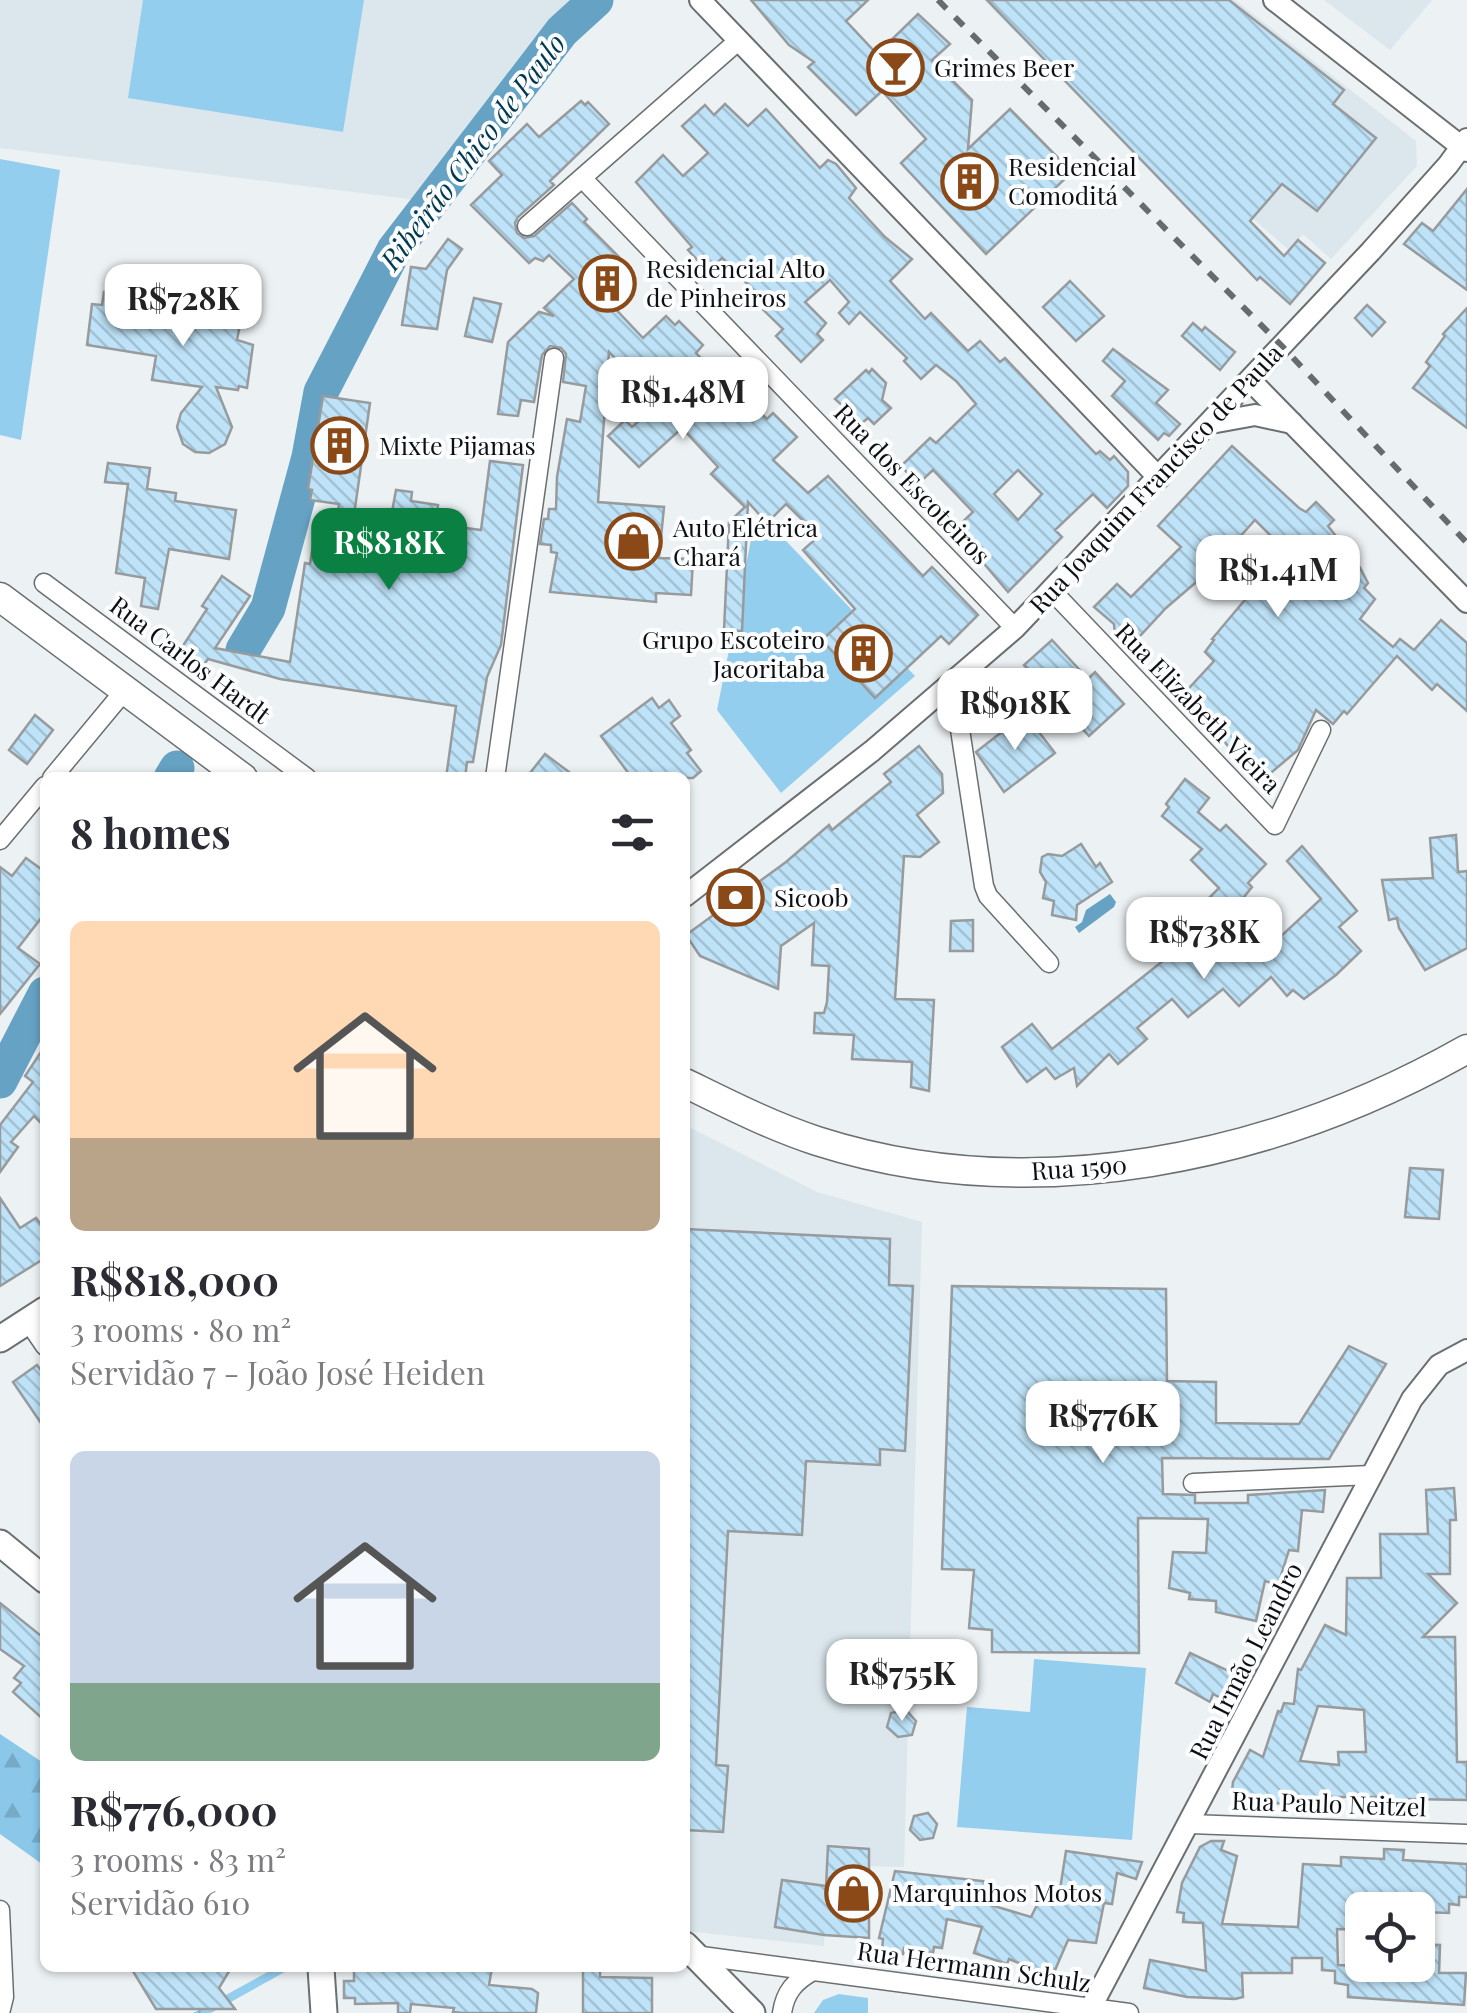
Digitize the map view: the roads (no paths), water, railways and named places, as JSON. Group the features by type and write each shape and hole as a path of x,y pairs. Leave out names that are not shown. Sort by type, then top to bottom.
{"highway":[{"path":"0,597 235,772"},
{"name":"Rua 1590","path":"690,1084 780,1127 856,1152 943,1169 1084,1170 1164,1160 1283,1132 1364,1101 1467,1049"}],"main road":[{"path":"0,1339 36,1316"},
{"path":"0,1542 40,1576"},
{"path":"690,1953 752,2013"},
{"path":"321,1972 324,2013"}],"street":[{"path":"700,0 1160,478"},
{"path":"1274,0 1465,146"},
{"path":"527,226 738,41"},
{"name":"Rua Joaquim Francisco de Paula","path":"690,892 872,751 1016,628 1160,478 1465,146"},
{"name":"Rua dos Escoteiros","path":"583,179 1016,628"},
{"path":"496,772 554,358"},
{"path":"1250,380 1467,602"},
{"path":"1211,423 1255,415 1295,424"},
{"name":"Rua Carlos Hardt","path":"44,583 299,772"},
{"name":"Rua Elizabeth Vieira","path":"1053,592 1275,825 1321,730"},
{"path":"949,686 959,723 984,886 988,896 1050,963"},
{"path":"57,772 125,690"},
{"path":"0,840 40,792"},
{"name":"Rua Irmão Leandro","path":"1090,2010 1371,1475 1425,1380 1467,1349"},
{"path":"1192,1483 1371,1475"},
{"name":"Rua Paulo Neitzel","path":"1190,1824 1467,1834"},
{"path":"0,1910 4,1997 0,2013"},
{"name":"Rua Hermann Schulz","path":"690,1951 1130,2013"},
{"path":"782,2013 788,1992 797,1980 813,1971"}],"waterway":[{"name":"Ribeirão Chico de Paulo","path":"243,650 268,608 309,457 321,392 394,250 562,31 596,0"},
{"name":"Ribeirão Chico de Paulo","path":"175,772 177,768"},
{"name":"Ribeirão Chico de Paulo","path":"0,1081 40,1004"}],"railway":[{"path":"938,0 1281,345 1467,543"}],"place":[{"name":"Grimes Beer","path":"895,68"},
{"name":"Residencial Comoditá","path":"969,181"},
{"name":"Residencial Alto de Pinheiros","path":"607,283"},
{"name":"Mixte Pijamas","path":"340,446"},
{"name":"Auto Elétrica Chará","path":"634,542"},
{"name":"Grupo Escoteiro Jacoritaba","path":"864,654"},
{"name":"Sicoob","path":"735,898"},
{"name":"Marquinhos Motos","path":"853,1893"}]}
